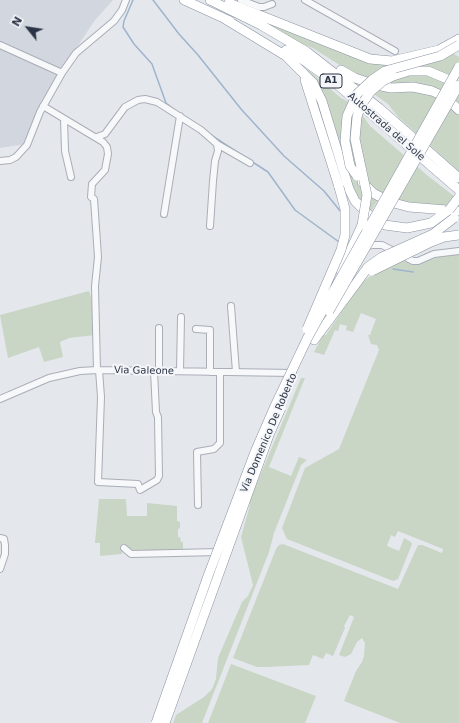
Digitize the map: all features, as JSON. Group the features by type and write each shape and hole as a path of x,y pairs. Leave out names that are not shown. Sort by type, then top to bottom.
{"highway":[{"name":"Autostrada del Sole","path":"184,0 225,19 302,59 374,115 459,190"},
{"name":"Autostrada del Sole","path":"210,0 260,25 307,52 380,108 459,178"},
{"path":"222,0 362,57 379,61 392,61 439,50 459,39"},
{"path":"225,19 286,56 298,66 313,83 322,102 349,189 355,201 371,217 386,225 397,228 418,227 431,223 450,210 459,197"},
{"path":"459,45 440,56 385,71 372,80 357,94 347,116 345,141 350,166 357,176 373,192 390,202 409,207 459,212"},
{"path":"307,52 331,63 349,75 373,84 391,88 413,87 432,91 445,98 459,110"},
{"path":"156,723 208,576 255,452 286,383 314,312 341,250 346,222 345,210 308,85 298,66"},
{"path":"286,383 334,290 459,67"},
{"path":"165,723 269,435 314,340 459,86 447,78 428,71 409,71 393,76 383,81 371,91 360,107 357,117 355,139 366,182 368,195 366,210 362,225 334,290"},
{"path":"314,340 368,267 382,257 433,234 459,212"},
{"path":"355,285 377,267 438,240 459,235"}],"street":[{"path":"0,161 10,160 16,157 27,145 43,106 62,73 76,53 114,21 122,10 126,0"},
{"path":"241,0 264,8 272,4"},
{"path":"305,0 395,51"},
{"path":"0,45 62,73"},
{"path":"97,137 105,134 118,113 125,107 138,100 145,99 157,102 180,116 217,144 250,163"},
{"path":"43,106 97,137 106,147 108,154 105,170 92,184 91,197 94,199 98,261 95,286 98,370 101,397 98,482 138,484 140,490 157,480 159,476 157,371 158,328"},
{"path":"164,214 180,116"},
{"path":"64,119 65,151 71,177"},
{"path":"210,226 215,160 218,151 217,144"},
{"name":"Via Domenico De Roberto","path":"161,723 259,453 294,373 331,301 361,251 367,246 382,246 412,261 418,261 441,253 459,251"},
{"path":"231,306 236,372"},
{"path":"180,371 181,317"},
{"path":"196,329 210,330 210,372"},
{"name":"Via Galeone","path":"0,399 49,378 80,371 294,373"},
{"path":"198,505 197,452 214,449 220,443 220,372"},
{"path":"0,538 4,539 5,554 0,569"},
{"path":"124,548 131,554 222,552"}],"shaded area":[{"path":"0,0 113,0 95,20 53,83 26,144 0,148"}],"green space":[{"path":"252,16 368,61 445,49 459,57 459,62 447,82 459,92 459,106 441,92 388,84 352,73 313,48 302,44"},
{"path":"307,69 341,98 356,106 370,126 428,176 459,200 459,207 400,201 381,195 370,213 356,197"},
{"path":"357,82 432,94 454,108 459,115 459,171 399,118 388,104"},
{"path":"444,255 459,255 459,723 400,723 344,701 356,671 362,662 365,643 362,638 357,642 351,654 345,657 339,655 354,617 350,615 344,626 345,628 333,656 326,653 323,659 313,655 309,665 257,667 233,658 276,549 279,545 283,544 398,589 418,545 422,545 442,553 443,549 398,531 395,537 391,535 387,546 399,551 404,538 412,544 398,579 393,581 287,539 282,528 305,468 339,449 379,350 377,345 371,344 368,335 370,335 376,319 361,313 353,332 346,330 347,326 340,324 338,331 335,330 324,355 314,352 323,335 326,335 356,290 365,280 379,270 401,260 413,264 422,263"},
{"path":"89,291 91,297 94,298 95,335 69,338 60,342 63,357 44,362 39,347 8,358 0,315"},
{"path":"301,378 305,378 269,467 291,476 299,457 307,460 301,465 274,533 269,552 202,723 173,723 176,715 204,697 212,689 216,679 218,658 242,602 248,596 253,585 241,537 250,505 249,502"},
{"path":"99,499 126,499 127,516 147,516 147,503 177,506 177,521 180,522 178,537 180,537 181,542 183,542 183,550 130,552 122,547 122,554 100,556 100,543 95,543"},
{"path":"231,664 316,696 305,723 208,723"}],"waterway":[{"path":"133,0 123,27 134,44 152,64 166,103 175,110"},
{"path":"153,0 241,109 284,156 324,191 341,212"},
{"path":"211,135 246,158"},
{"path":"251,161 268,172 295,210 339,242"},
{"path":"393,269 413,272"}]}
